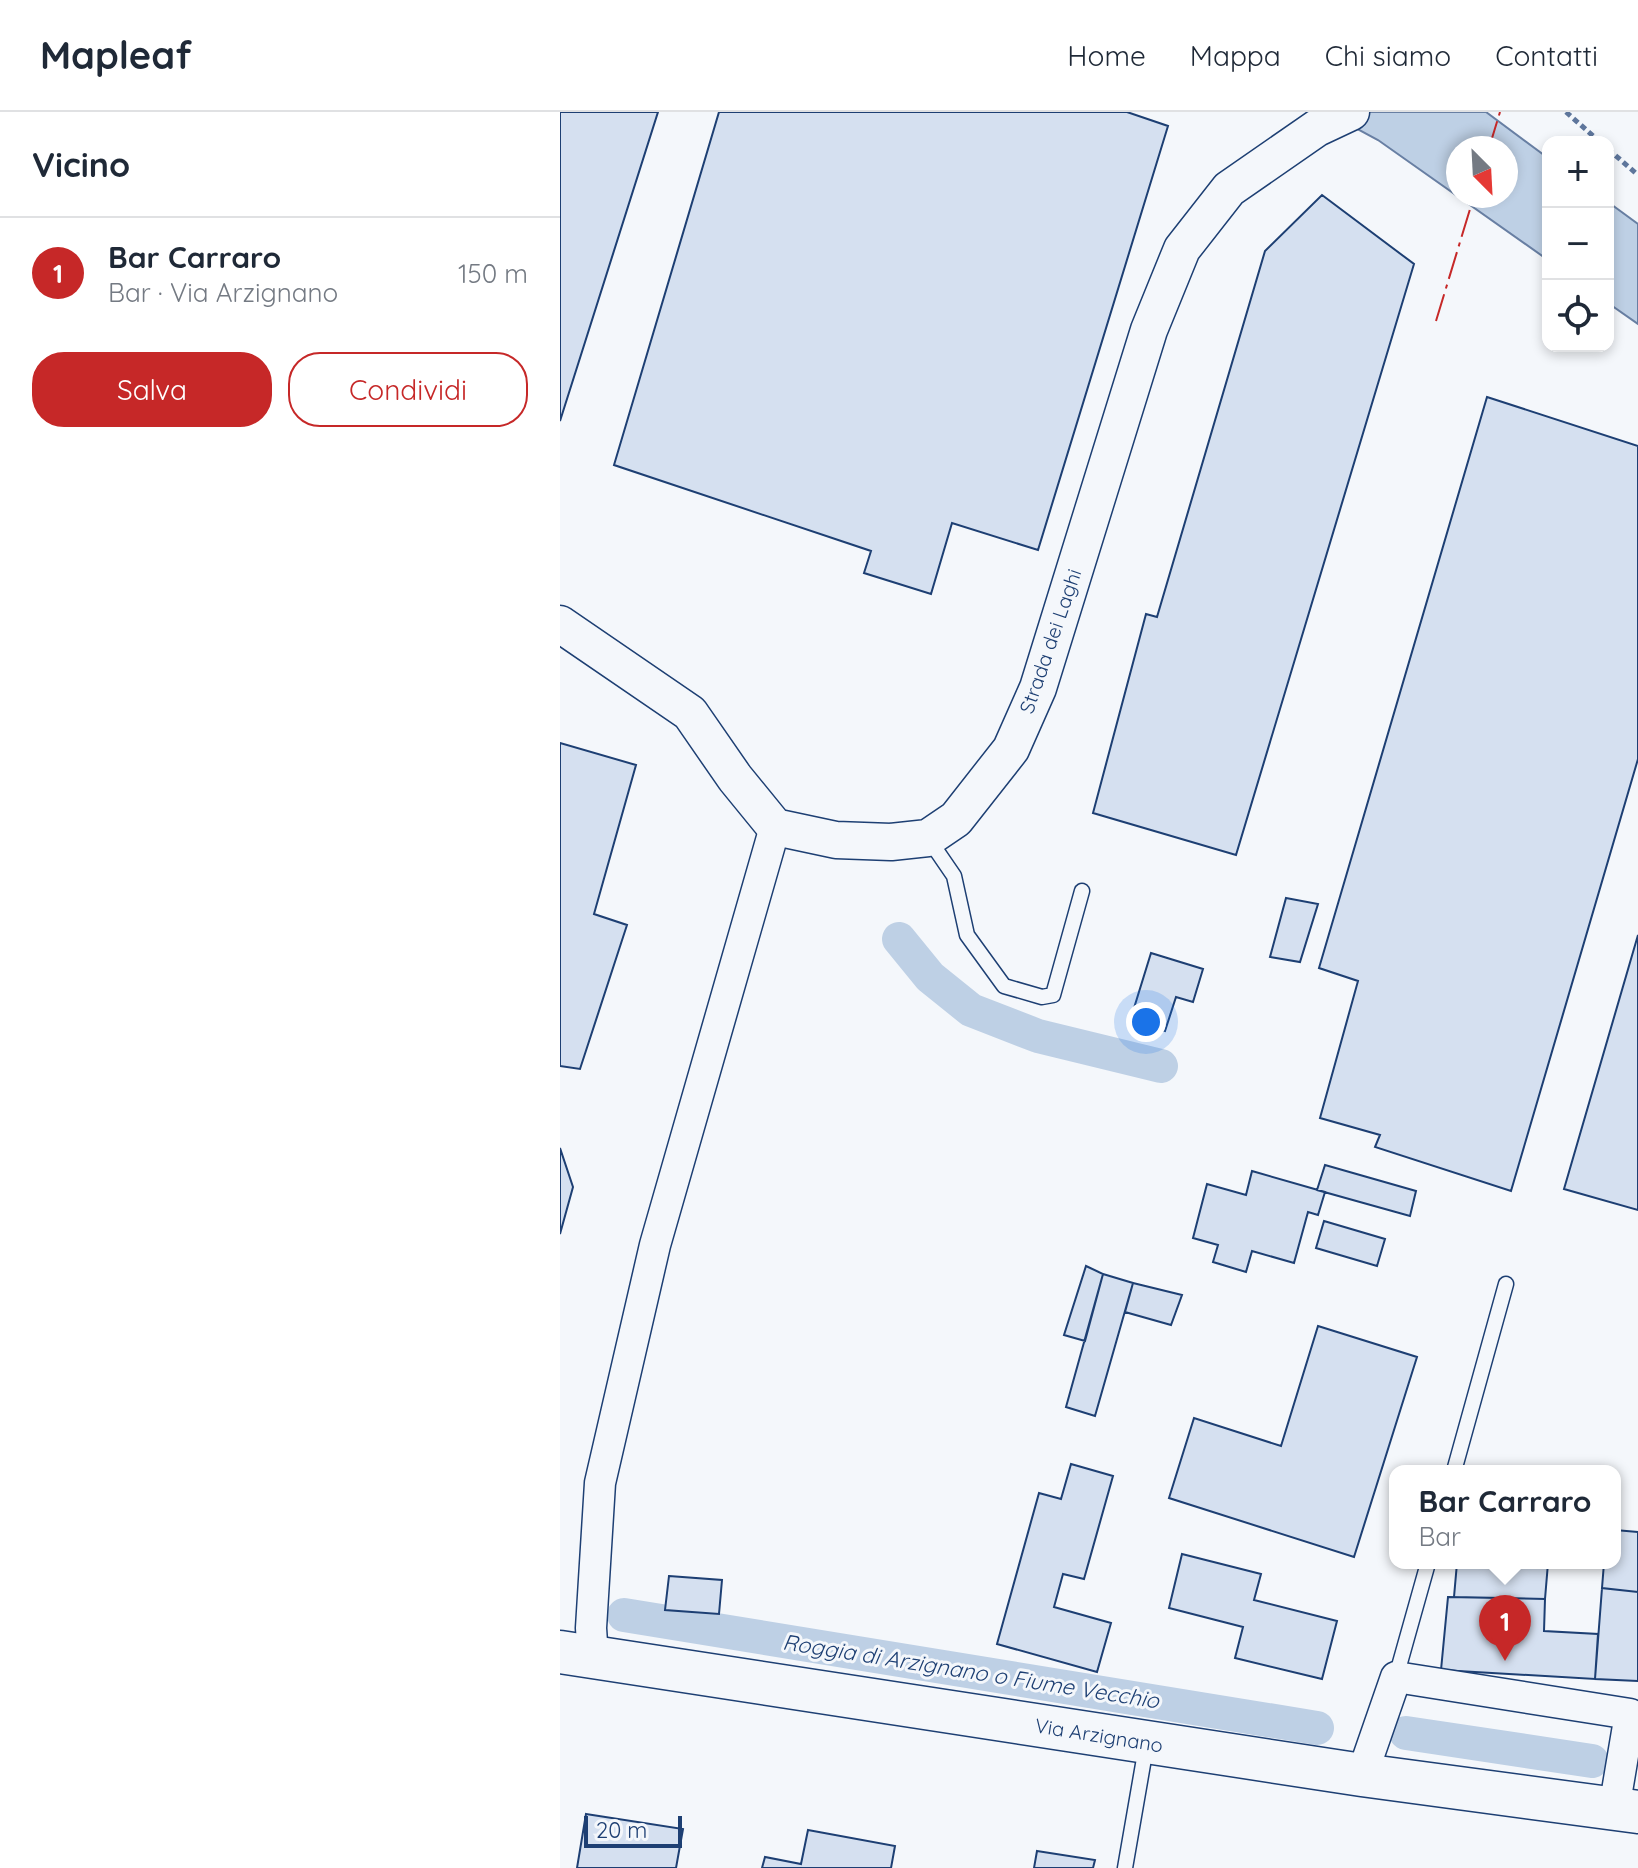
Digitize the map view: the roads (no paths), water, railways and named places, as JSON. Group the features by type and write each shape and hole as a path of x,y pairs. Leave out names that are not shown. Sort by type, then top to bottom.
{"main road":[{"name":"Via Arzignano","path":"577,1655 1362,1775 1626,1810"}],"street":[{"name":"Strada dei Laghi","path":"928,838 956,819 1011,749 1038,688 1149,330 1182,249 1229,189 1317,128 1351,112"},
{"path":"560,624 690,713 735,778 775,827 836,840 891,842 928,838"},
{"path":"577,1655 591,1628 600,1483 655,1245 775,827"},
{"path":"1362,1775 1396,1677 1630,1714 1626,1810"}],"lane":[{"path":"928,838 954,876 967,935 1004,986 1042,997 1053,995 1082,891"},
{"path":"1456,1465 1506,1284"},
{"path":"1396,1677 1426,1569"},
{"path":"1125,1868 1147,1743"}],"water":[{"path":"1326,112 1486,112 1542,154 1542,256 1474,208 1518,208 1518,136 1446,136 1446,188 1378,140"},
{"path":"1614,206 1638,224 1638,324 1614,307"}],"waterway":[{"path":"899,939 930,977 971,1010 1038,1036 1161,1066"},
{"name":"Roggia di Arzignano o Fiume Vecchio","path":"624,1615 1317,1728"},
{"name":"Roggia di Arzignano o Fiume Vecchio","path":"1406,1733 1592,1761"}],"place":[{"name":"Bar Carraro","path":"1505,1661"}]}
